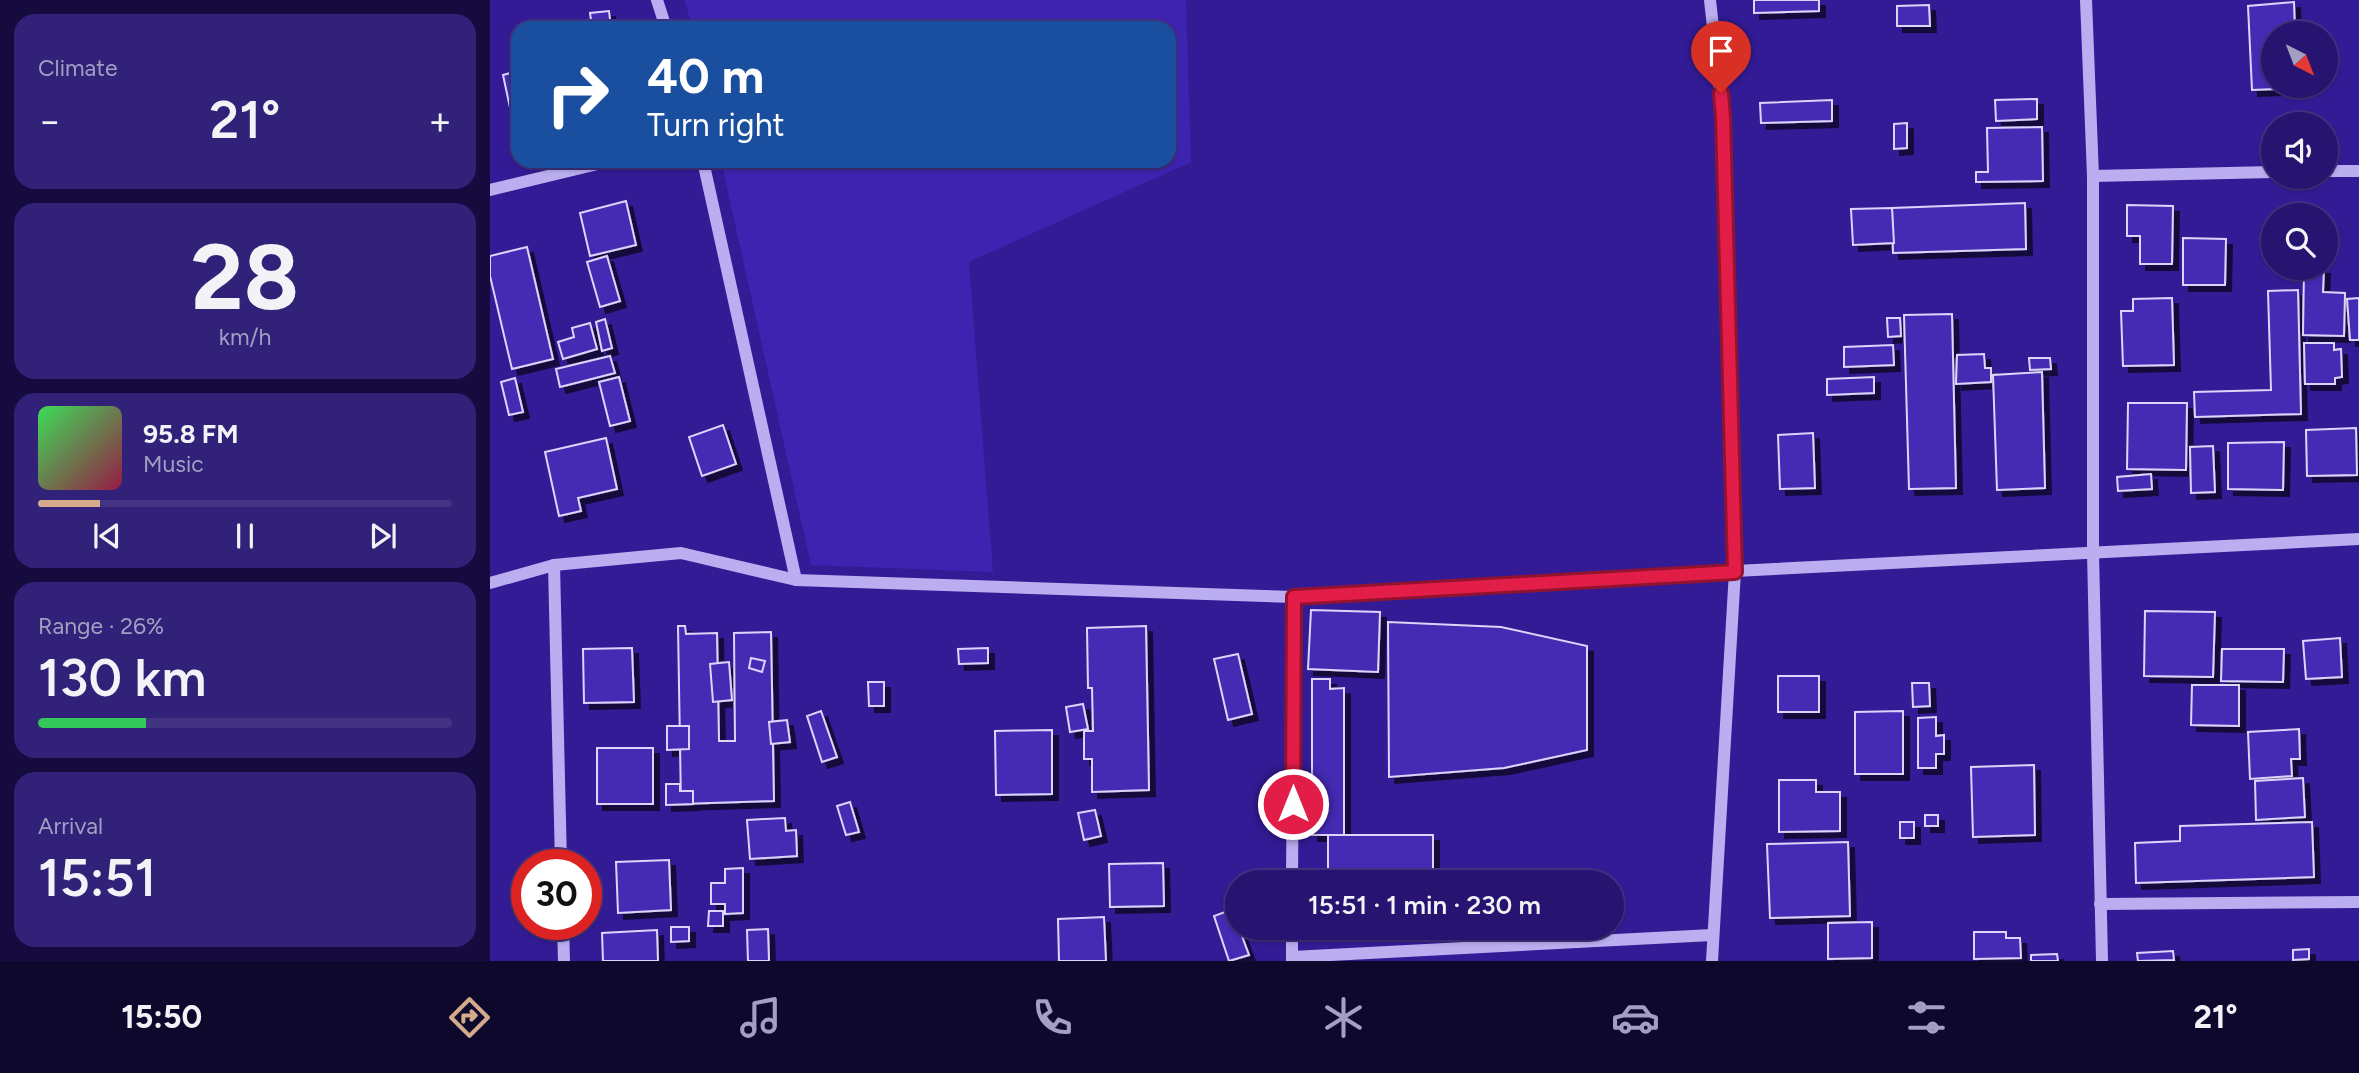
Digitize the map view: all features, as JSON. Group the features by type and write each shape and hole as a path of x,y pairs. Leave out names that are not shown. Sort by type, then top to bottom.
{"street":[{"path":"657,0 664,21"},
{"path":"1710,0 1723,117 1735,572 1712,934 1713,961"},
{"path":"2086,0 2093,176 2093,552 2102,961"},
{"path":"490,190 581,168"},
{"path":"705,168 796,580"},
{"path":"2338,171 2359,171"},
{"path":"2093,176 2261,172"},
{"path":"490,583 554,565 681,553 796,580 1294,597 2093,552 2359,540"},
{"path":"554,565 561,849"},
{"path":"1292,870 1294,597"},
{"path":"2100,904 2359,902"},
{"path":"1292,940 1292,959 1712,934"},
{"path":"563,940 564,961"}],"shaded area":[{"path":"685,0 1186,0 1191,162 969,262 993,572 811,565 723,168 1176,168 1176,21 690,21"}],"building":[{"path":"1754,0 1819,0 1819,11 1754,13"},
{"path":"2294,2 2295,21 2261,21 2261,90 2252,90 2248,6"},
{"path":"1929,5 1930,26 1897,26 1897,6"},
{"path":"609,11 610,21 591,21 590,13"},
{"path":"511,73 511,112 503,75"},
{"path":"2037,99 2037,119 1996,121 1995,100"},
{"path":"1832,100 1832,121 1761,123 1760,103"},
{"path":"1907,123 1907,148 1894,149 1894,124"},
{"path":"2042,127 2043,181 1976,182 1976,172 1988,172 1987,128"},
{"path":"626,201 636,245 590,256 580,213"},
{"path":"2025,203 2026,249 1893,253 1892,208"},
{"path":"2127,205 2173,206 2172,264 2140,264 2140,236 2127,236"},
{"path":"1892,208 1894,243 1853,245 1851,209"},
{"path":"2183,238 2226,239 2225,285 2183,285"},
{"path":"527,247 553,359 512,369 490,276 490,256"},
{"path":"607,256 620,301 600,307 587,262"},
{"path":"2304,280 2324,280 2323,292 2345,293 2344,336 2303,335"},
{"path":"2298,290 2301,414 2195,417 2194,392 2271,390 2268,291"},
{"path":"2172,298 2174,365 2123,366 2121,311 2133,311 2133,299"},
{"path":"2359,298 2359,340 2350,340 2347,299"},
{"path":"1952,314 1956,488 1909,489 1904,315"},
{"path":"1887,318 1900,318 1901,336 1888,337"},
{"path":"605,319 612,348 602,351 596,322"},
{"path":"590,323 597,349 563,359 558,342 574,337 572,328"},
{"path":"2304,343 2334,343 2334,350 2341,349 2342,377 2335,378 2335,384 2305,384"},
{"path":"1893,345 1894,365 1844,367 1844,347"},
{"path":"1984,354 1985,368 1991,368 1991,382 1956,384 1957,355"},
{"path":"610,356 615,373 560,387 556,369"},
{"path":"2029,358 2050,358 2051,369 2030,370"},
{"path":"2042,372 2045,488 1997,490 1993,375"},
{"path":"619,377 630,421 610,426 599,382"},
{"path":"1874,377 1874,393 1827,395 1827,379"},
{"path":"515,378 523,412 509,415 501,382"},
{"path":"2128,403 2187,403 2186,470 2127,469"},
{"path":"723,425 736,464 702,476 689,437"},
{"path":"2356,428 2357,475 2307,476 2306,430"},
{"path":"1813,433 1815,488 1780,489 1778,435"},
{"path":"606,438 617,489 578,498 581,511 559,516 545,452"},
{"path":"2284,442 2283,490 2228,489 2228,443"},
{"path":"2213,446 2215,492 2191,493 2190,447"},
{"path":"2151,474 2152,489 2118,491 2117,477"},
{"path":"1311,610 1380,612 1378,672 1308,669"},
{"path":"2145,611 2215,612 2213,677 2144,676"},
{"path":"1388,622 1501,627 1587,646 1587,750 1504,768 1389,777"},
{"path":"678,626 685,626 686,634 717,633 719,741 735,741 734,633 771,632 774,801 681,804"},
{"path":"1146,626 1149,790 1092,792 1092,759 1084,759 1084,731 1093,731 1092,688 1088,688 1087,628"},
{"path":"2340,638 2342,677 2306,679 2303,641"},
{"path":"632,648 634,702 584,703 583,649"},
{"path":"988,648 988,663 959,664 958,649"},
{"path":"2222,649 2284,649 2283,682 2221,681"},
{"path":"1238,654 1252,714 1228,720 1214,659"},
{"path":"751,658 765,661 762,672 749,668"},
{"path":"729,662 732,700 713,702 710,664"},
{"path":"1778,676 1819,676 1819,712 1778,712"},
{"path":"1312,679 1330,679 1330,689 1344,688 1344,835 1312,835"},
{"path":"868,682 884,682 884,706 869,706"},
{"path":"1912,683 1929,683 1930,706 1913,707"},
{"path":"2192,685 2239,685 2239,726 2191,725"},
{"path":"1083,704 1088,729 1070,732 1066,707"},
{"path":"821,711 837,757 822,762 807,716"},
{"path":"1903,711 1903,774 1855,774 1855,712"},
{"path":"1936,717 1936,736 1944,735 1944,754 1936,754 1936,768 1918,768 1918,718"},
{"path":"787,720 790,742 771,744 769,722"},
{"path":"667,726 689,726 689,749 667,750"},
{"path":"2299,729 2300,759 2291,759 2292,776 2250,779 2248,732"},
{"path":"1052,730 1052,794 996,795 995,731"},
{"path":"597,748 653,748 653,804 597,804"},
{"path":"2034,765 2035,835 1973,837 1971,767"},
{"path":"2303,778 2305,817 2256,820 2255,781"},
{"path":"1779,780 1816,780 1816,792 1840,792 1840,831 1779,832"},
{"path":"666,784 680,784 680,791 693,791 693,804 666,805"},
{"path":"850,802 859,832 846,835 837,806"},
{"path":"1095,810 1101,836 1084,840 1078,813"},
{"path":"1925,815 1938,815 1938,826 1925,826"},
{"path":"785,818 786,831 796,830 797,856 750,859 747,820"},
{"path":"1900,822 1914,822 1914,838 1900,838"},
{"path":"2312,822 2314,877 2136,883 2135,843 2180,841 2180,826"},
{"path":"1328,835 1433,835 1433,870 1328,870"},
{"path":"1848,842 1850,916 1770,918 1767,844"},
{"path":"669,860 671,910 618,913 616,862"},
{"path":"1163,863 1164,906 1110,907 1109,864"},
{"path":"743,868 743,913 725,914 725,904 711,904 711,883 725,883 725,869"},
{"path":"709,911 723,911 723,926 708,926"},
{"path":"1225,912 1225,940 1243,940 1249,955 1229,961 1214,916"},
{"path":"1104,917 1106,961 1059,961 1058,919"},
{"path":"1872,922 1872,958 1828,959 1828,923"},
{"path":"671,927 689,927 689,941 671,942"},
{"path":"768,929 769,961 748,961 747,930"},
{"path":"657,930 658,961 603,961 602,933"},
{"path":"1974,932 2006,932 2006,938 2020,938 2021,958 1974,959"},
{"path":"2309,949 2309,959 2293,960 2293,950"},
{"path":"2173,951 2174,960 2138,961 2137,953"},
{"path":"2057,954 2058,961 2031,961 2031,955"}],"route":[{"path":"1293,804 1294,597 1735,572 1721,93"}]}
